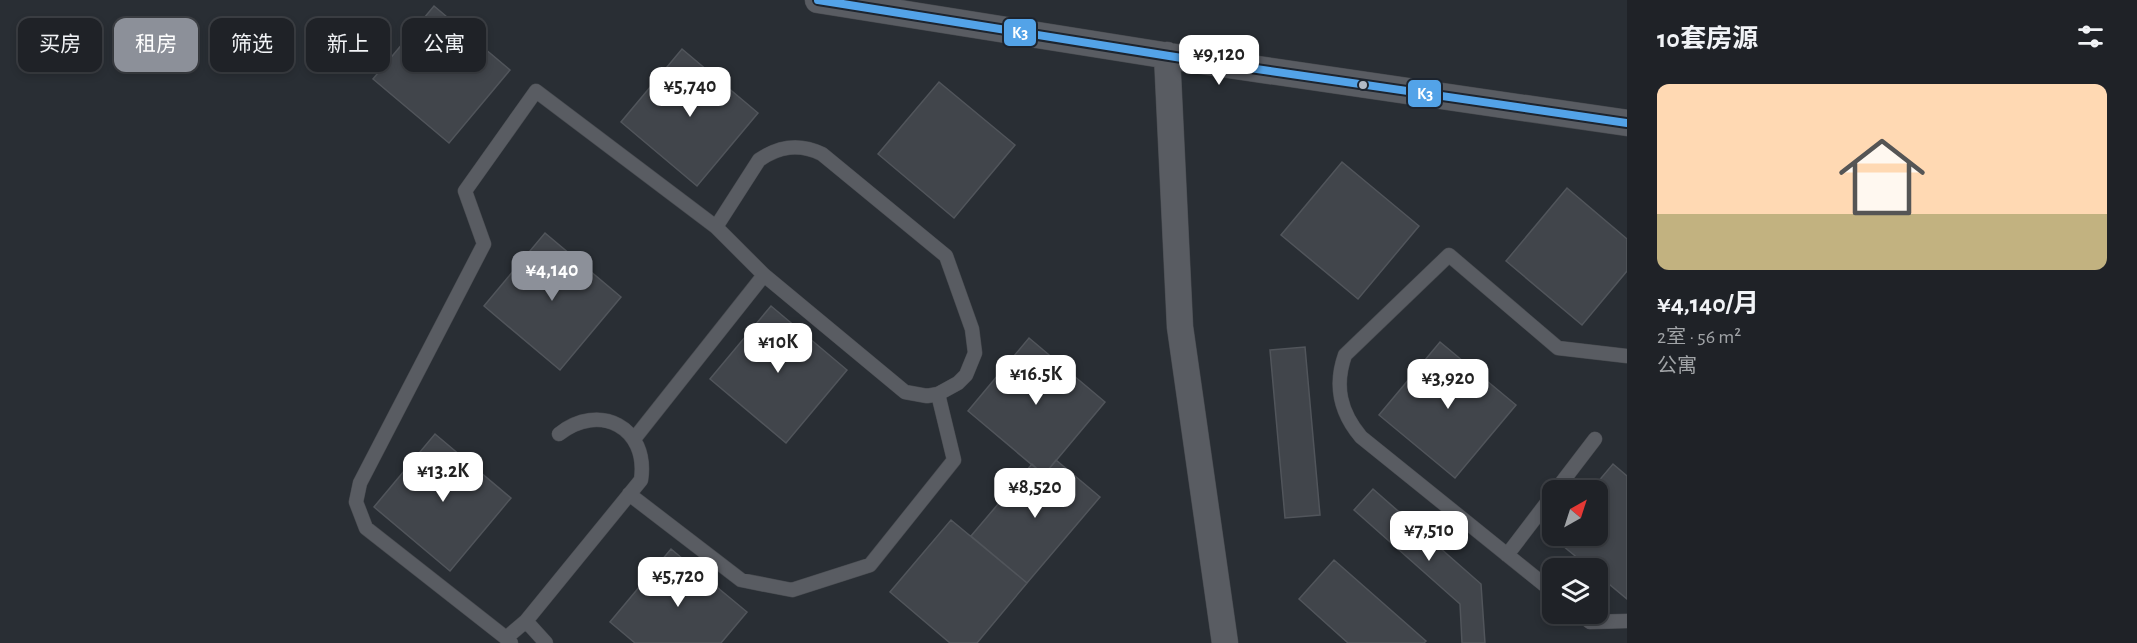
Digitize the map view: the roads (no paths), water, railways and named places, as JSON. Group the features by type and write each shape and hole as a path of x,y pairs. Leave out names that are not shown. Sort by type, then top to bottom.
{"street":[{"path":"819,0 1167,56 1627,123"},
{"path":"1167,56 1180,327 1225,643"}],"lane":[{"path":"559,434 569,426 592,418 615,423 634,440 642,460 640,480 508,641 366,528 361,520 356,502 360,483 484,244 465,191 536,91 716,227 764,275 905,392 927,396 938,394 949,390 966,375 975,353 972,329 946,256 831,160 812,149 802,147 791,146 768,153 759,160 716,227"},
{"path":"1542,583 1361,437 1351,426 1340,399 1338,384 1345,355 1449,255 1558,348 1627,357"},
{"path":"634,440 764,275"},
{"path":"629,494 741,580 792,590 870,565 954,460 938,394"},
{"path":"1564,480 1595,439"},
{"path":"1507,555 1542,509"},
{"path":"526,621 546,643"},
{"path":"1608,622 1627,621"}]}
